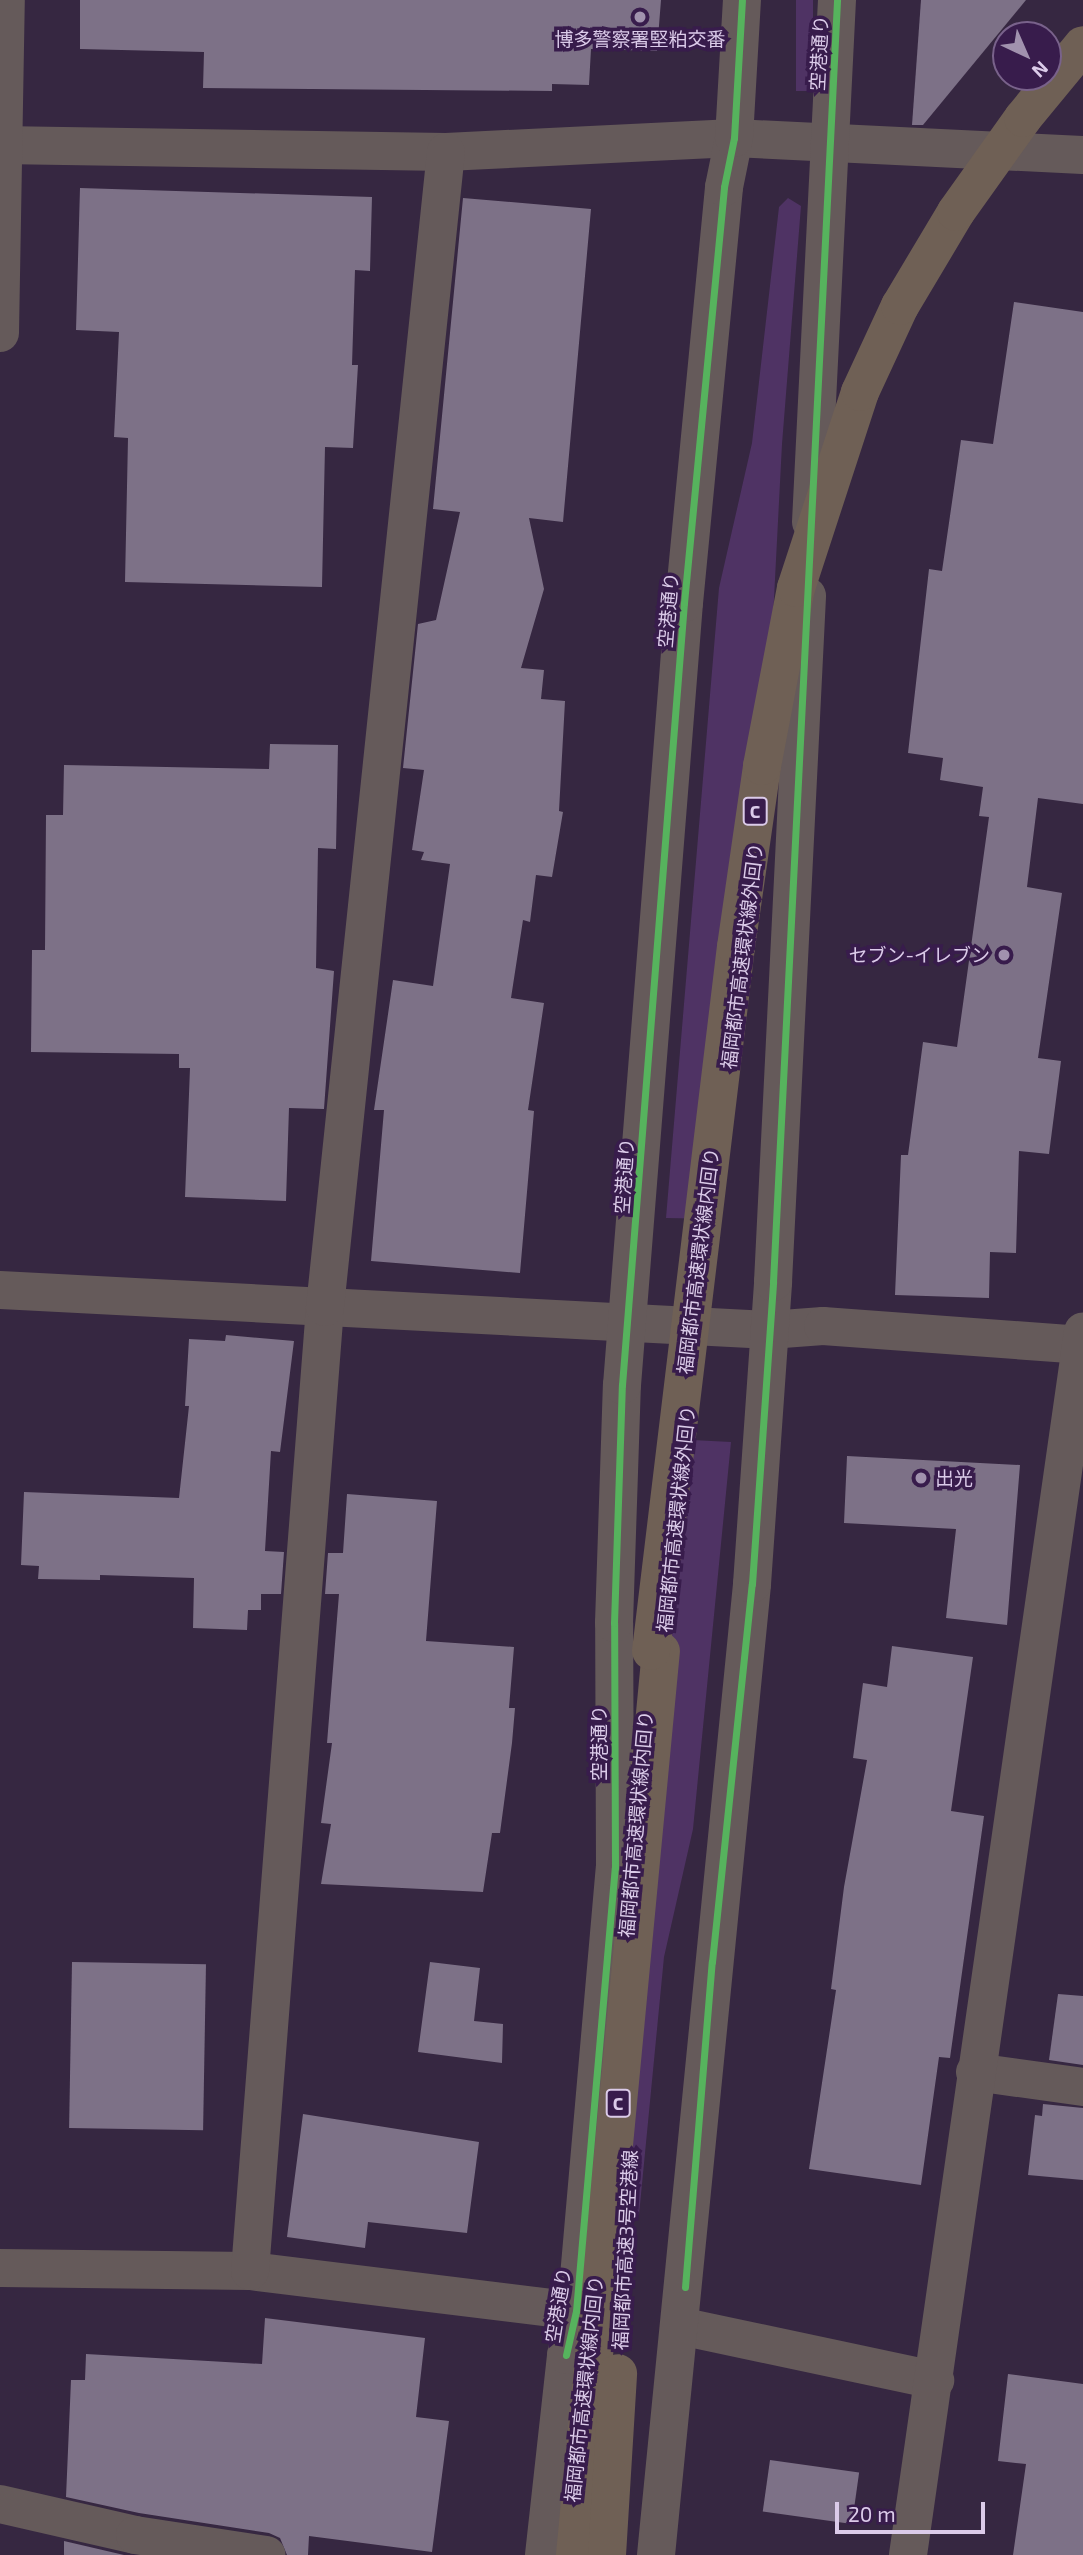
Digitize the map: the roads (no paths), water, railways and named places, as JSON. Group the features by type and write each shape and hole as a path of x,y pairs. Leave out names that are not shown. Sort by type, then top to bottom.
{"highway":[{"name":"福岡都市高速環状線内回り","path":"568,2555 656,1651 736,947 762,766 796,588 822,497 860,392 900,306 963,202 1023,118 1083,45"},
{"name":"福岡都市高速環状線外回り","path":"575,2555 656,1651 741,958 768,767 804,590 868,397 906,310 962,217 1029,121 1083,57"},
{"name":"福岡都市高速3号空港線","path":"598,2555 656,1651"},
{"name":"福岡都市高速3号空港線","path":"607,2555 656,1651"}],"street":[{"path":"0,334 6,0"},
{"name":"空港通り","path":"544,2555 566,2355 576,2311 615,1868 614,1623 622,1385 684,603 724,187 734,138 742,0"},
{"name":"空港通り","path":"656,2555 752,1584 769,1330 837,0"},
{"path":"2,145 446,152 734,138 1083,155"},
{"path":"250,2271 325,1307 446,152"},
{"path":"0,1290 629,1320 769,1330 823,1325 1082,1340 975,2072 908,2555"},
{"path":"975,2072 1083,2087"},
{"path":"0,2268 250,2271 576,2311"},
{"path":"680,2326 934,2379"},
{"path":"0,2504 135,2535 266,2555"}],"place":[{"name":"博多警察署堅粕交番","path":"640,17"},
{"name":"セブン-イレブン","path":"1004,955"},
{"name":"出光","path":"921,1478"}]}
